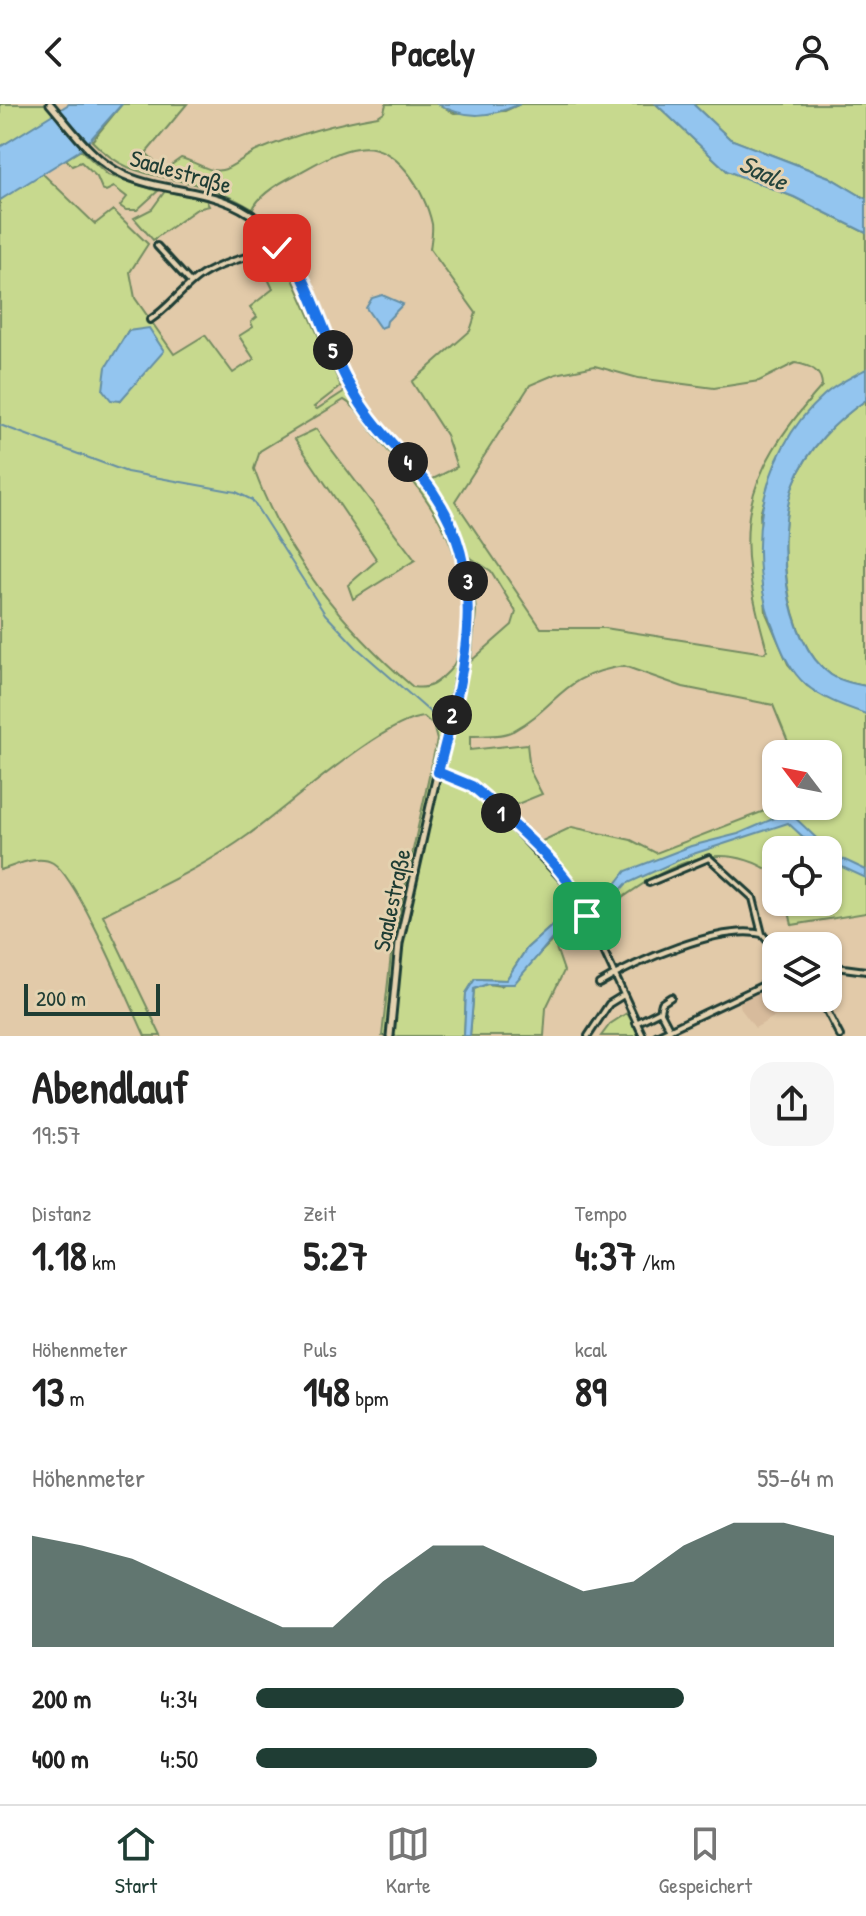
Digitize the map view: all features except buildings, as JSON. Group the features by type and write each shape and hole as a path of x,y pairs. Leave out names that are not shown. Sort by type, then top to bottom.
{"street":[{"name":"Saalestraße","path":"50,104 93,152 113,169 134,179 225,200 259,220 284,245 300,271 351,389 370,418 432,491 451,524 462,553 469,589 469,632 399,944 390,1036"},
{"path":"150,320 168,308 191,283 232,259 255,257 284,245"},
{"path":"157,246 191,283"},
{"path":"438,772 472,786 485,797 574,890 643,1036"},
{"path":"599,984 615,974 705,940 737,932 762,934 753,898 709,858 649,883"},
{"path":"842,968 866,971"},
{"path":"656,1036 762,986"},
{"path":"588,1036 609,1004 622,996"},
{"path":"670,1030 660,1011 662,1003 671,997"},
{"path":"636,1023 660,1011"},
{"path":"828,1012 840,1036"}],"shaded area":[{"path":"762,989 762,1012 782,1012 755,1028 741,1009 739,1000"}],"green space":[{"path":"0,104 47,104 55,114 0,147"},
{"path":"122,104 187,104 146,153 164,170 181,158 217,170 226,169 254,152 288,139 378,116 384,112 386,104 438,104 454,113 505,111 520,104 656,104 727,171 794,197 866,233 866,370 802,421 772,475 760,514 766,613 788,664 807,686 866,714 866,913 792,925 790,916 842,916 842,836 762,836 762,868 727,856 680,864 657,875 592,919 590,914 554,942 564,971 546,1008 544,1036 470,1036 474,989 487,984 501,986 512,979 582,916 563,916 527,948 506,980 475,979 466,994 464,1036 382,1036 392,946 437,740 433,725 424,717 406,722 360,748 248,835 214,857 103,915 161,1036 145,1036 89,916 64,873 53,863 40,860 0,870 0,200 41,172 95,224 113,210 148,244 130,272 135,298 174,354 205,335 233,373 254,359 239,336 253,327 251,322 257,317 250,307 273,289 260,262 281,252 341,386 314,407 317,409 354,385 382,424 431,480 457,467 446,435 412,382 470,331 476,313 430,249 432,224 423,197 406,171 384,152 357,148 333,155 271,189 253,209 210,189 140,172 104,152 92,141","holes":["128,331 135,380 120,401 107,367","795,363 814,369 820,376 822,386 773,450 750,508 747,539 749,571 767,650 764,653 605,628 541,628 455,501 530,385 556,374 595,366 638,378 714,388 759,381","344,400 359,413 415,484 443,527 453,550 463,602 460,647 452,667 429,686 413,687 364,640 319,588 282,531 254,469 260,451","471,558 491,571 516,612 512,625 471,661 476,612","624,666 683,687 773,705 787,740 842,740 842,820 762,820 762,812 656,853 631,840 572,827 538,843 505,809 542,794 530,771 527,744 470,750 470,736 509,733 529,721 573,684 603,670"]},
{"path":"693,104 866,104 866,199 829,177 730,139"},
{"path":"81,150 108,175 158,191 137,210 126,210 120,206 127,197 114,187 106,191 102,189 97,177 81,162 72,166 66,159"},
{"path":"165,191 206,200 209,206 197,209 153,240 134,218 152,209"},
{"path":"866,400 866,686 831,675 815,659 802,638 787,585 785,530 794,483 807,458 824,436"},
{"path":"316,429 415,560 353,599 348,585 377,560 295,439"},
{"path":"627,1013 640,1036 601,1036 610,1024"}],"water":[{"path":"69,104 122,104 82,149 0,200 0,147"},
{"path":"438,104 520,104 479,115 459,113"},
{"name":"Saale","path":"656,104 693,104 730,139 829,177 866,199 866,233 794,197 727,171"},
{"path":"382,295 403,304 386,326 380,328 366,308 372,298"},
{"path":"149,328 164,351 120,401 111,400 103,390 106,367 128,331"},
{"path":"866,369 866,400 824,436 807,458 794,483 788,505 784,557 793,613 802,638 815,659 831,675 866,686 866,714 819,694 805,684 785,657 766,607 760,575 759,542 762,509 770,477 783,447 801,419 824,395"},
{"path":"770,820 797,820 814,836 802,836 788,823 690,855 626,884 604,909 581,917 556,934 514,984 487,984 474,989 470,1036 464,1036 466,993 475,979 506,980 527,948 563,916 602,902 626,871 691,846 738,834"},
{"path":"842,859 866,870 866,878 842,867"}],"waterway":[{"path":"0,425 127,472 236,492 252,500 325,614 357,648 439,720"}],"route":[{"path":"277,248 284,245 300,271 357,400 432,491 451,524 462,553 469,589 469,632 438,772 472,786 485,797 565,878 580,898 587,916"}]}
